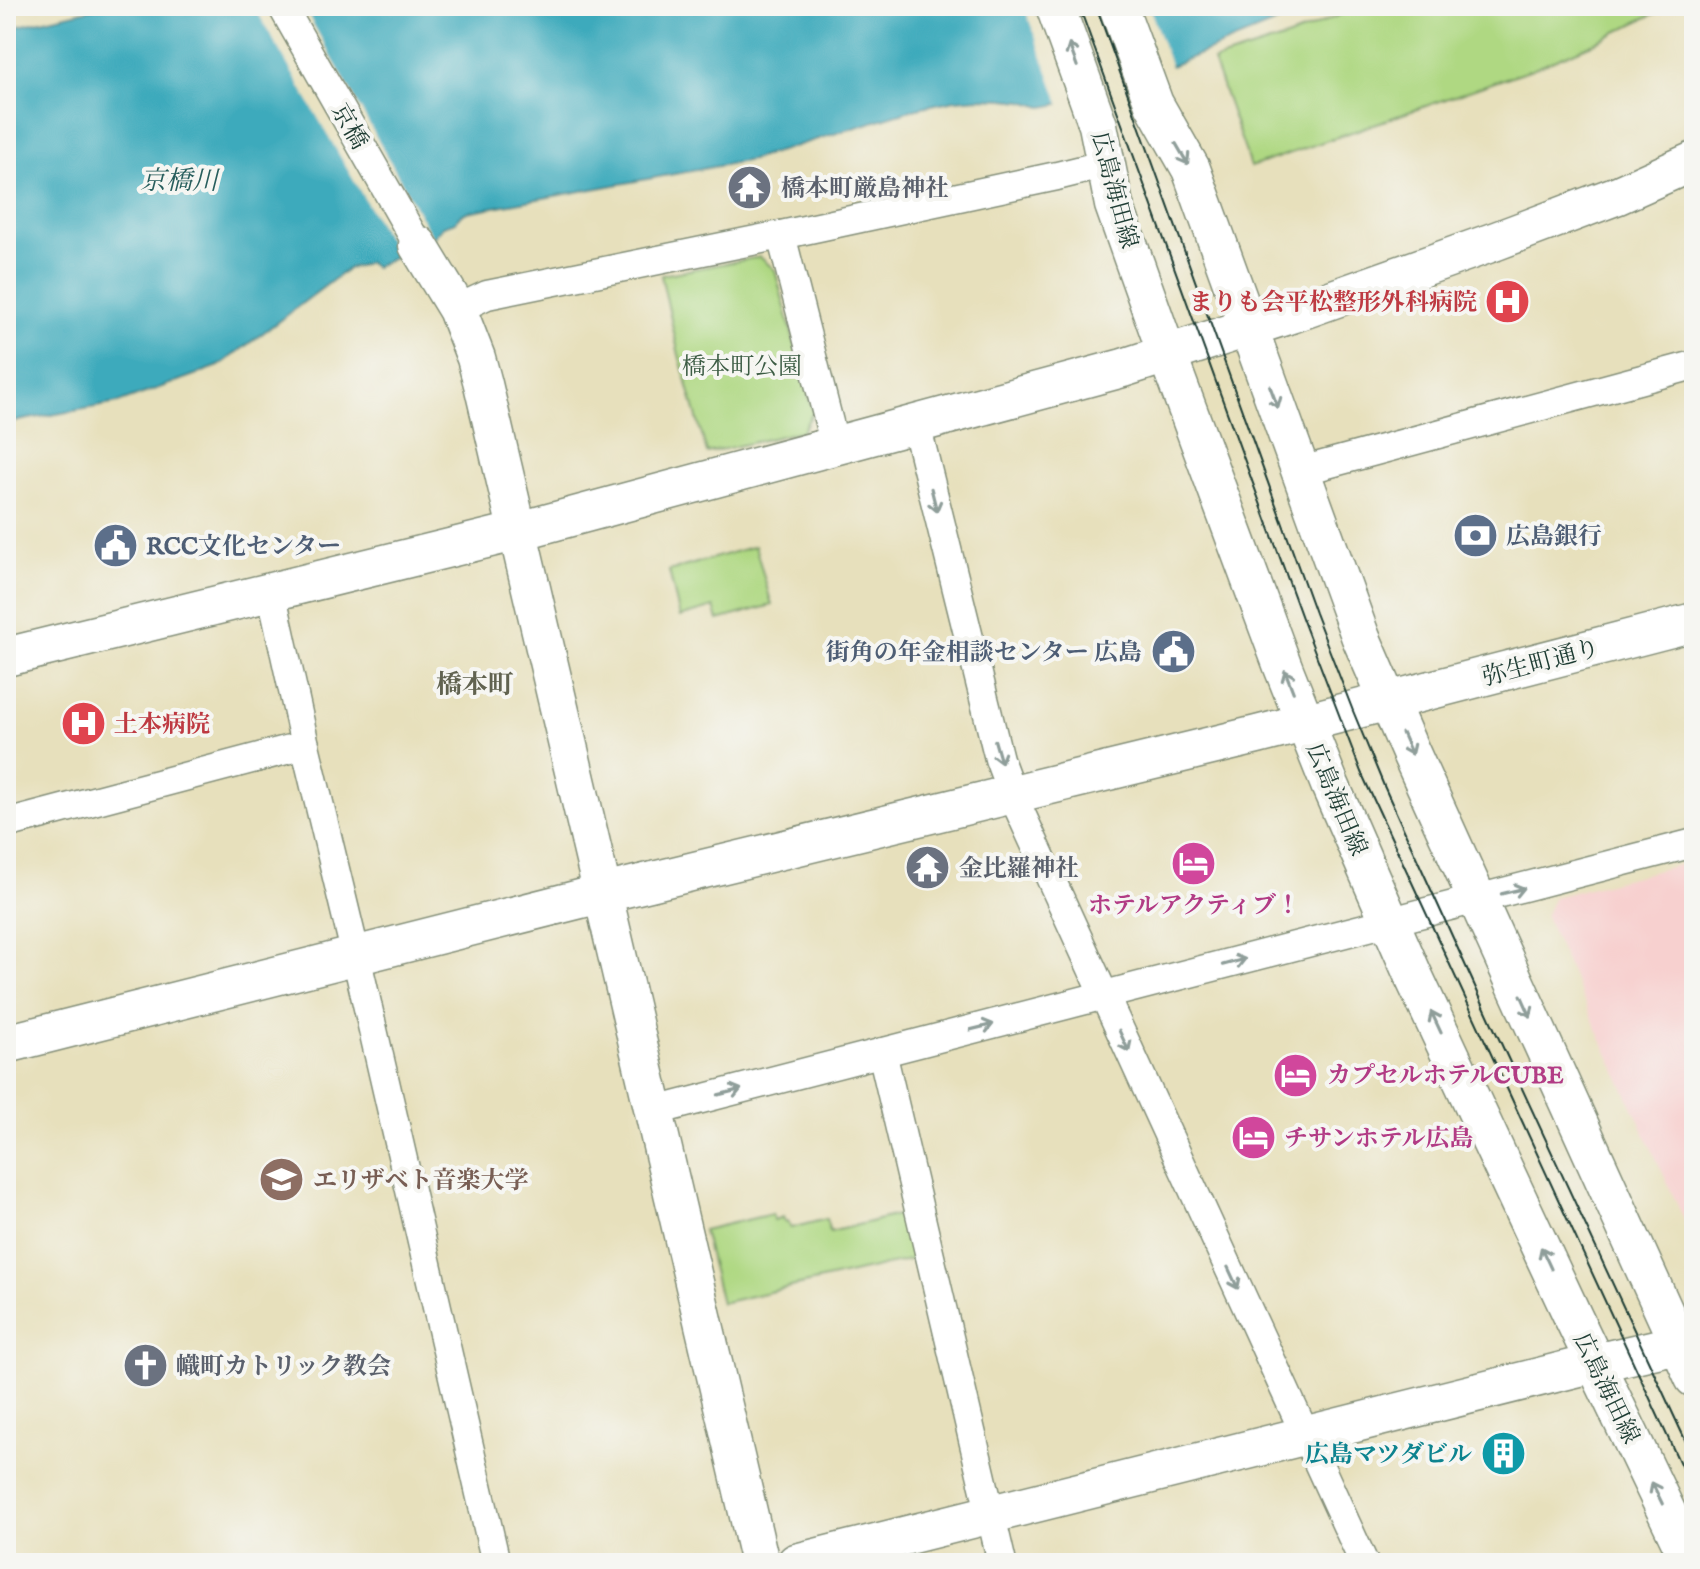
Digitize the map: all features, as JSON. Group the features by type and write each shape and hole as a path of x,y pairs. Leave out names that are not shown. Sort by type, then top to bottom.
{"street":[{"name":"京橋","path":"282,6 418,245"},
{"name":"広島海田線","path":"1055,6 1098,125 1114,205 1330,785 1390,922 1691,1563"},
{"path":"1118,6 1154,104 1191,169 1361,638 1478,899 1686,1342 1694,1378"},
{"path":"6,657 519,531 1123,368 1294,313 1496,241 1618,195 1694,161"},
{"path":"457,309 487,295 1106,164"},
{"path":"781,235 835,446"},
{"path":"418,245 457,309 483,384 760,1563"},
{"path":"1301,471 1694,365"},
{"path":"916,424 999,759 1012,794 1364,1563"},
{"path":"271,591 496,1563"},
{"name":"弥生町通り","path":"6,1044 604,893 1389,702 1694,622"},
{"path":"6,824 305,745"},
{"path":"655,1111 1694,843"},
{"path":"882,1052 1002,1563"},
{"path":"796,1563 1686,1342"}],"shaded area":[{"path":"1694,861 1694,1241 1545,916 1554,897"}],"green space":[{"path":"1360,6 1670,6 1532,69 1251,167 1213,61 1289,37"},
{"name":"橋本町公園","path":"760,257 775,270 813,412 802,431 707,453 679,355 661,275"},
{"path":"755,546 772,605 718,620 714,607 680,617 669,571"},
{"path":"772,1214 774,1220 783,1217 791,1228 826,1219 830,1232 901,1214 913,1259 721,1303 703,1230"}],"water":[{"name":"京橋川","path":"105,6 1318,6 1173,65 1055,105 1043,107 1004,99 955,100 917,108 751,160 467,212 459,216 456,222 443,226 433,238 375,267 369,263 349,268 219,366 118,403 6,423 6,29"}],"pier":[{"path":"254,6 303,6 433,238 397,256"},
{"path":"1024,6 1149,6 1172,70 1061,107"}],"tram line":[{"path":"1079,6 1361,772 1694,1494"},
{"path":"1096,6 1353,711 1493,1026 1694,1459"}],"place":[{"name":"橋本町厳島神社","path":"750,188"},
{"name":"まりも会平松整形外科病院","path":"1508,302"},
{"name":"広島銀行","path":"1475,536"},
{"name":"RCC文化センター","path":"115,546"},
{"name":"街角の年金相談センター 広島","path":"1173,652"},
{"name":"土本病院","path":"83,724"},
{"name":"ホテルアクティブ！","path":"1194,863"},
{"name":"金比羅神社","path":"928,868"},
{"name":"カプセルホテルCUBE","path":"1296,1075"},
{"name":"チサンホテル広島","path":"1253,1138"},
{"name":"エリザベト音楽大学","path":"282,1180"},
{"name":"幟町カトリック教会","path":"145,1366"},
{"name":"広島マツダビル","path":"1503,1454"}],"district":[{"name":"橋本町","path":"475,684"}]}
